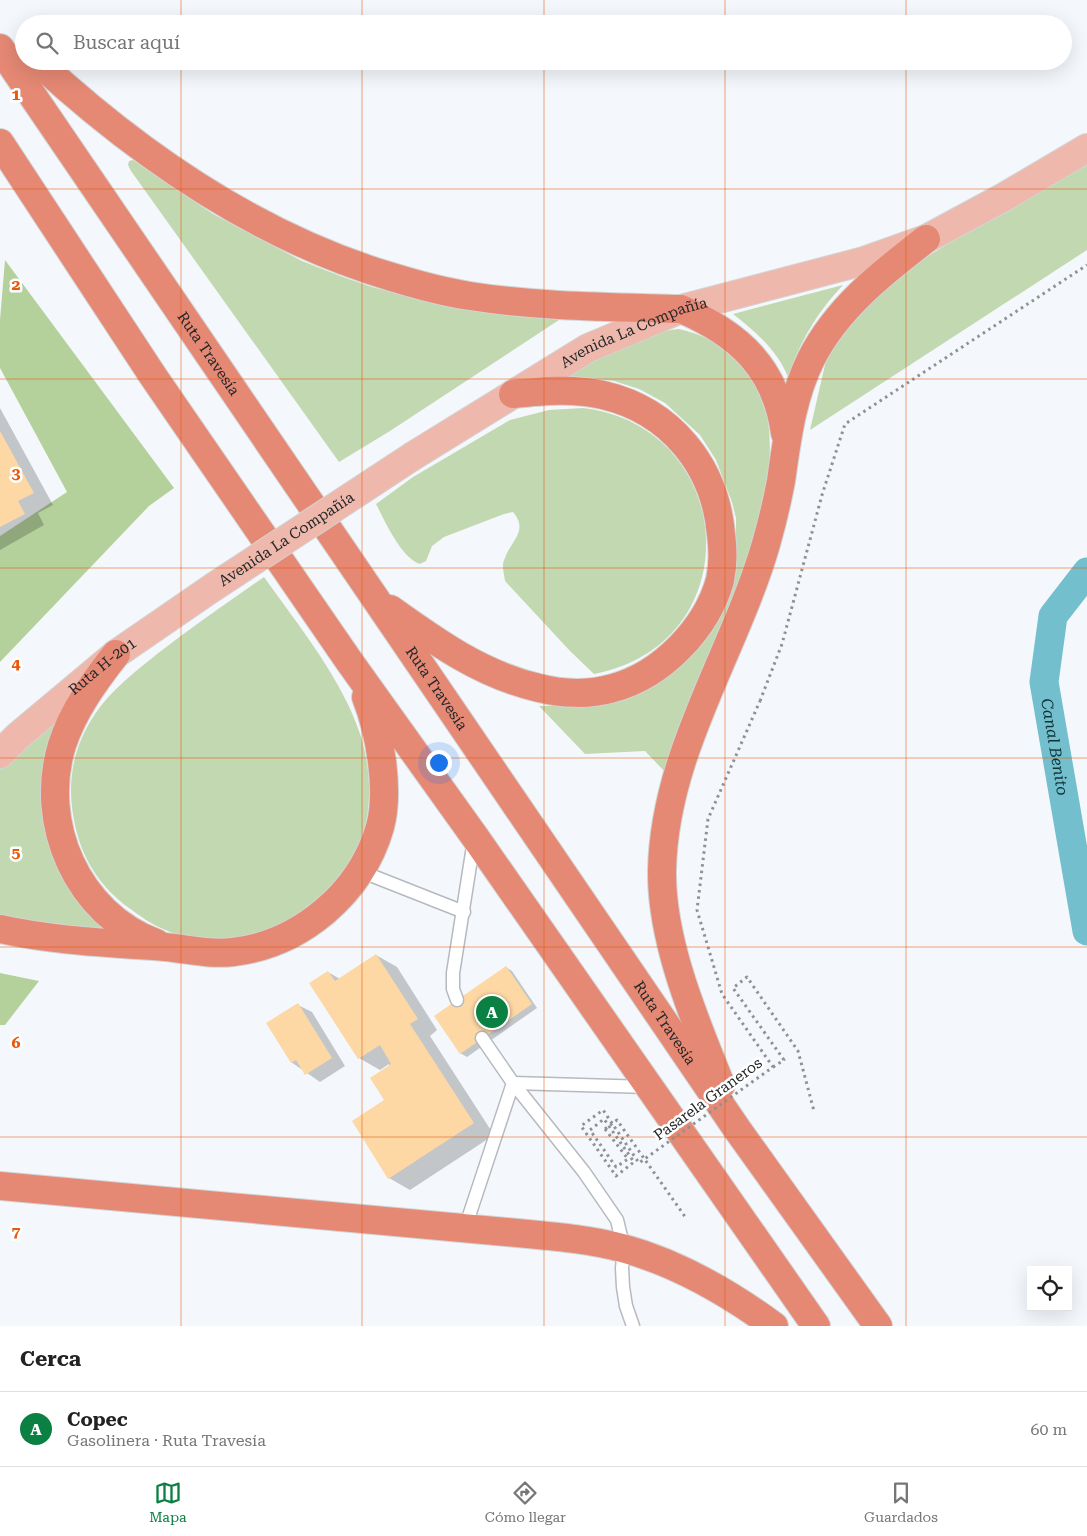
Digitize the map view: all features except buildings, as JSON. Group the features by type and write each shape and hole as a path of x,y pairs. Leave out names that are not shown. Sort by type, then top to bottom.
{"highway":[{"path":"0,28 15,41"},
{"name":"Ruta Travesía","path":"0,48 737,1129 878,1326"},
{"path":"47,70 114,128 175,171 254,221 333,258 413,284 468,296 543,305 681,308 719,327 734,338 757,362 775,393 783,420 786,442"},
{"path":"0,143 153,376 349,661 475,837 816,1326"},
{"path":"737,1129 695,1019 671,936 662,889 665,827 678,770 758,569 777,499 786,442 803,376 823,338 838,318 875,280 926,239"},
{"path":"374,598 436,642 480,667 519,683 559,691 594,692 613,689 628,683 643,675 676,651 690,638 701,622 709,608 720,577 722,542 718,508 712,490 697,460 687,447 664,424 651,415 636,406 603,395 570,391 513,394"},
{"path":"116,654 88,692 62,744 55,784 57,824 68,859 84,887 95,900 129,929 151,941 169,947"},
{"path":"0,929 57,938 169,947 199,953 232,952 261,946 276,941 316,920 339,898 360,871 380,825 383,770 376,728 367,699 349,661"},
{"path":"0,1186 572,1239 624,1249 658,1260 700,1279 727,1294 774,1326"}],"main road":[{"name":"Avenida La Compañía","path":"212,588 413,456 588,348 681,308 864,261 926,239 1004,198 1087,148"},
{"name":"Ruta H-201","path":"0,754 18,736 116,654 212,588"}],"lane":[{"path":"457,1000 453,988 453,973 475,837"},
{"path":"360,871 464,912"},
{"path":"482,1038 513,1083 584,1172 617,1220 624,1249 623,1287 626,1306 633,1326"},
{"path":"513,1083 649,1087"},
{"path":"465,1228 513,1083"}],"path":[{"name":"Pasarela Graneros","path":"686,1218 617,1120 605,1129 628,1159 616,1167 590,1130 604,1119 634,1162 616,1176 581,1126 603,1110 639,1163 773,1068 722,994 697,910 708,820 760,702 782,644 822,495 845,424 1087,265"},
{"path":"773,1068 784,1060 733,988 747,977 798,1051 814,1111"}],"green space":[{"path":"1087,157 1087,250 810,430 830,343 877,288"},
{"path":"133,160 213,214 302,261 343,277 372,287 435,303 562,318 390,431 339,462 131,171 128,165 129,161"},
{"path":"5,260 174,488 149,506 0,662 0,536 67,492 0,368 0,320"},
{"path":"843,285 810,328 798,351 788,377 772,350 733,314"},
{"path":"679,329 694,333 727,350 756,383 767,416 770,454 765,494 756,535 743,574 666,773 645,751 585,754 539,706 590,705 625,697 736,559 736,518 732,502 716,460 700,435 665,403 639,389 614,381 563,375 605,354 650,335"},
{"path":"583,408 634,423 672,453 696,492 706,536 701,581 681,622 645,654 594,674 505,581 503,563 519,530 517,519 513,512 444,537 432,546 426,561 420,564 400,547 376,504 413,477 510,420 549,410"},
{"path":"264,577 332,674 353,716 361,737 368,772 368,808 365,825 353,858 332,890 275,927 248,936 219,939 191,937 172,933 141,917 119,900 101,882 82,850 75,825 71,796 71,781 76,754 87,727 95,714 116,689 170,644"},
{"path":"62,706 52,741 88,910 104,930 103,933 0,916 0,765"},
{"path":"0,973 39,981 5,1025 0,1025"}],"waterway":[{"name":"Canal Benito","path":"1087,572 1053,616 1044,682 1087,931"}],"place":[{"name":"Copec","path":"492,1012"}]}
